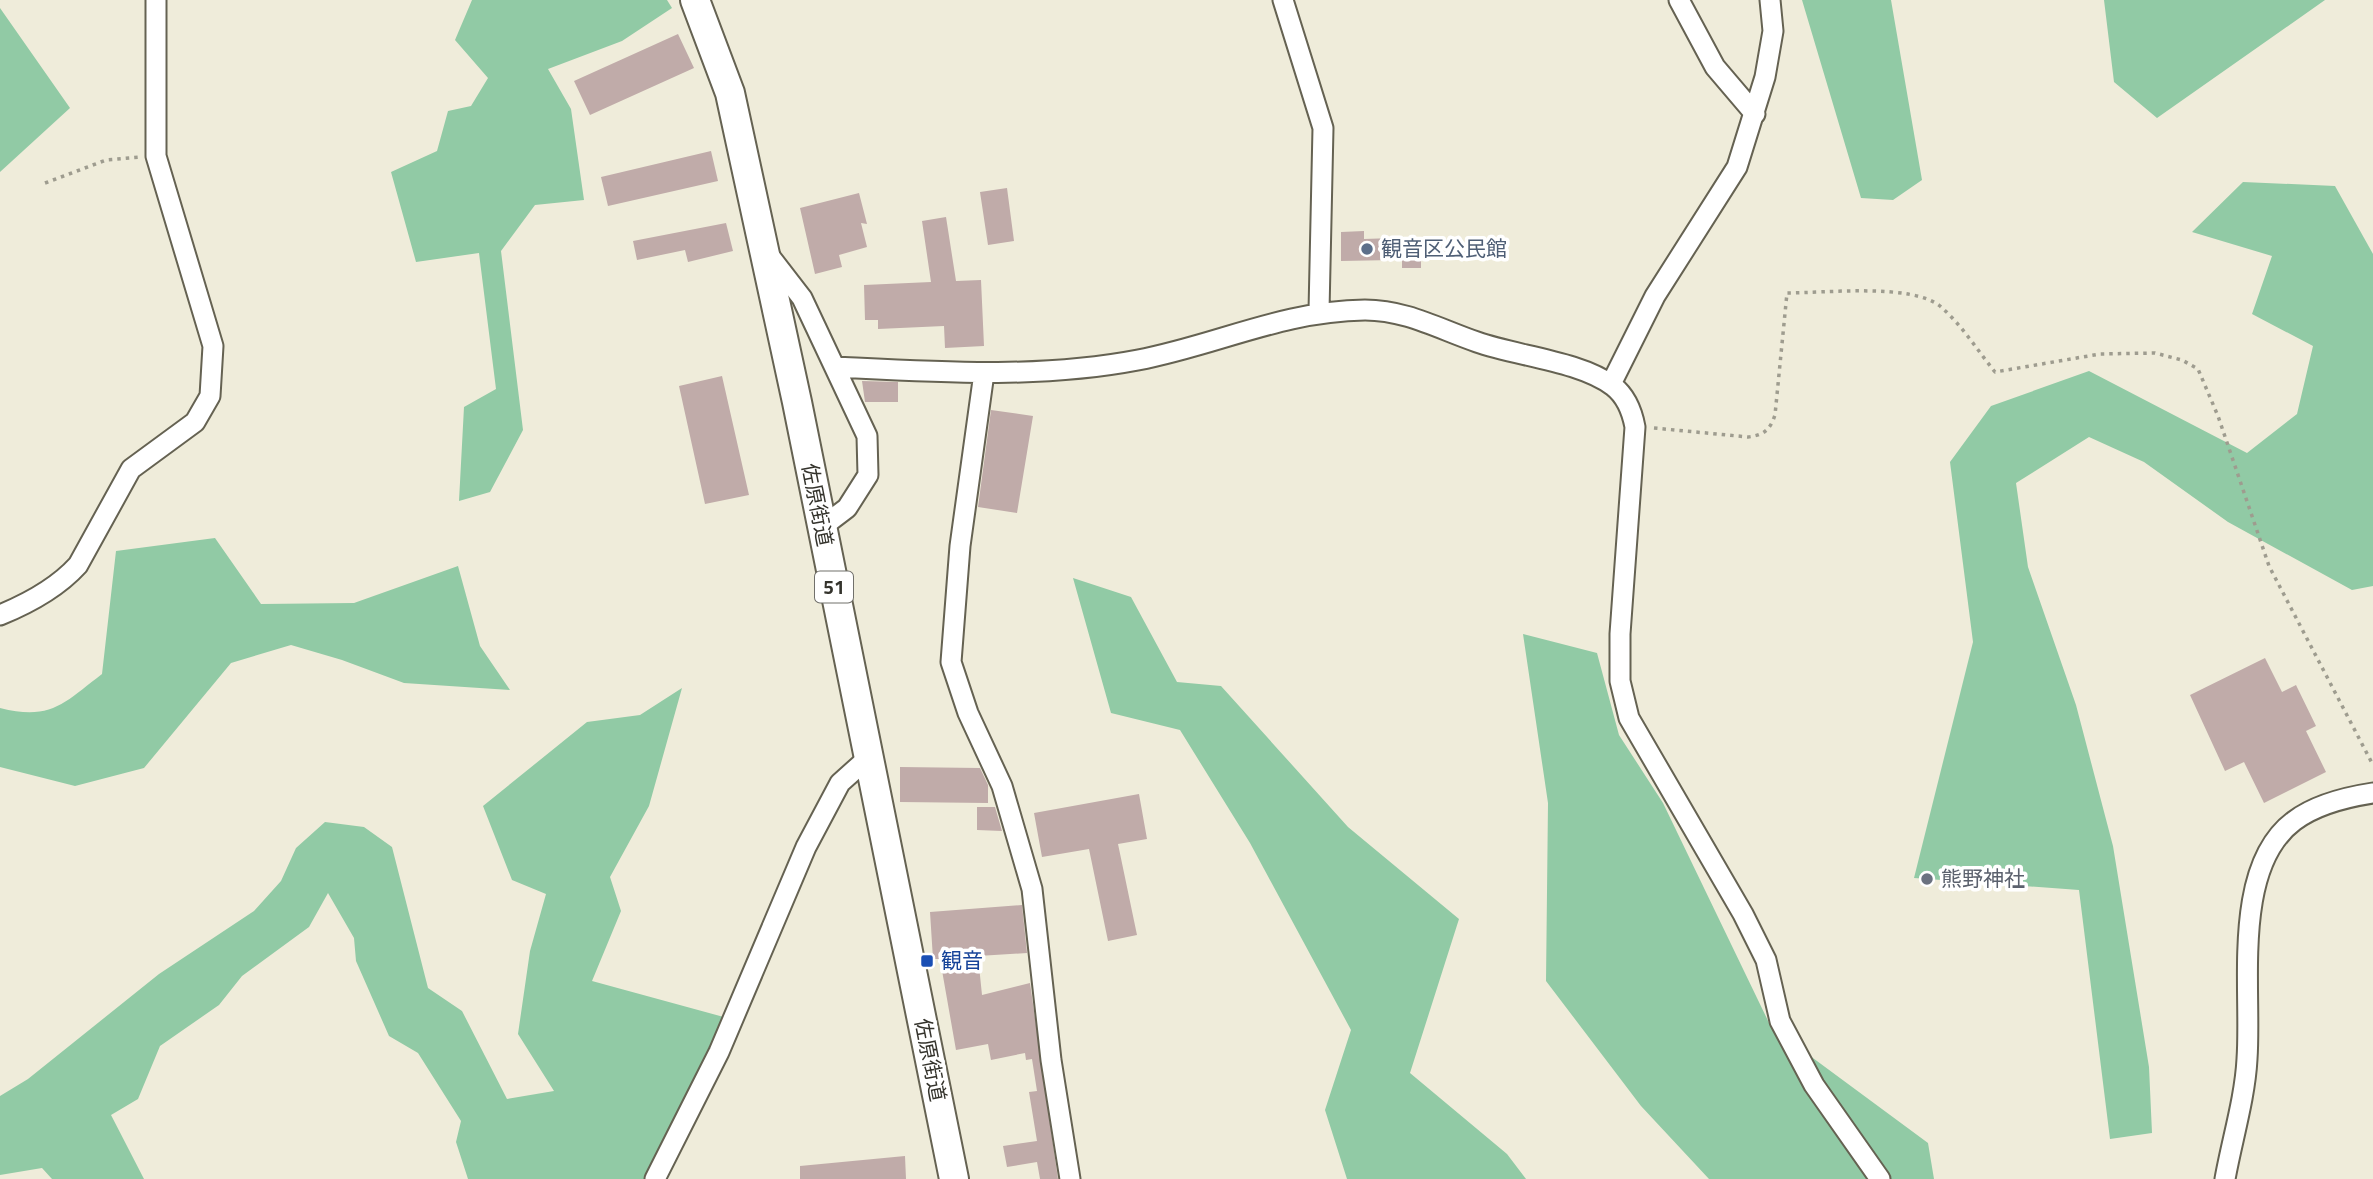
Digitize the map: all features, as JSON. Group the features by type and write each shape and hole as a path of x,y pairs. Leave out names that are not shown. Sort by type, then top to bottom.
{"highway":[{"name":"佐原街道","path":"695,0 730,93 822,527 954,1179"}],"street":[{"path":"0,615 21,606 78,565 131,469 195,422 210,396 213,346 156,156 156,0"},
{"path":"1283,0 1323,128 1319,311"},
{"path":"1679,0 1715,67 1755,114"},
{"path":"1611,384 1655,296 1737,167 1765,77 1773,31 1770,0"},
{"path":"764,249 802,298 867,436 868,475 847,508 822,527"},
{"path":"836,367 984,373 1139,360 1319,311 1369,310 1404,314 1478,343 1568,366 1611,384 1628,405 1635,427 1620,634 1620,681 1629,718 1749,926 1766,960 1780,1021 1814,1085 1880,1179"},
{"path":"984,373 960,546 951,662 968,713 1002,786 1032,889 1051,1060 1070,1179"},
{"path":"655,1179 719,1052 806,848 840,783 868,758"},
{"path":"2225,1179 2247,1059 2253,891 2267,852 2293,821 2344,798 2373,793"}],"path":[{"path":"45,184 106,160 156,156"},
{"path":"1635,427 1748,437 1761,435 1770,428 1775,415 1787,293 1896,291 1916,295 1939,305 1996,372 2100,354 2155,353 2182,360 2198,369 2218,416 2269,566 2373,765"}],"green space":[{"path":"472,0 667,0 672,8 622,41 548,69 571,109 584,200 535,205 501,251 523,430 490,492 459,501 464,407 496,389 479,253 416,262 391,172 437,151 448,111 471,106 488,78 455,40"},
{"path":"1802,0 1891,0 1922,180 1893,200 1861,198"},
{"path":"2104,0 2325,0 2157,118 2114,82"},
{"path":"0,8 70,108 0,172"},
{"path":"2243,182 2335,186 2373,254 2373,586 2352,590 2228,522 2144,462 2089,437 2016,483 2028,567 2076,705 2113,846 2149,1067 2152,1133 2110,1139 2079,890 1914,878 1973,642 1950,462 1991,406 2089,371 2247,453 2297,414 2313,346 2252,314 2272,256 2192,232"},
{"path":"215,538 261,604 354,603 458,566 480,646 510,690 404,683 291,645 231,663 144,768 75,786 0,767 0,708 45,711 66,701 102,674 116,551"},
{"path":"1073,578 1131,597 1177,682 1221,686 1348,827 1459,919 1410,1073 1507,1154 1526,1179 1347,1179 1325,1110 1351,1030 1250,843 1180,730 1111,713"},
{"path":"1523,634 1597,653 1619,735 1663,803 1771,1027 1928,1143 1934,1179 1709,1179 1641,1106 1546,981 1548,803"},
{"path":"682,688 649,806 610,877 621,911 592,981 731,1019 655,1179 468,1179 456,1142 461,1121 418,1053 389,1036 356,961 354,938 328,893 309,927 242,976 219,1005 160,1046 138,1099 111,1115 144,1179 52,1179 42,1168 0,1175 0,1096 28,1079 159,974 254,911 281,881 296,848 325,822 364,827 392,847 428,988 462,1011 507,1099 554,1091 518,1034 530,951 546,894 512,880 483,806 587,722 640,715"}],"building":[{"path":"678,34 694,68 590,115 574,81"},
{"path":"711,151 718,181 608,206 601,177"},
{"path":"1007,188 1014,241 988,245 980,192"},
{"path":"859,193 867,224 861,223 867,247 839,255 842,267 815,274 800,208"},
{"path":"946,217 956,281 981,280 984,346 945,348 944,326 878,329 878,320 865,320 864,285 931,282 922,221"},
{"path":"726,223 733,251 688,262 685,250 637,260 633,241"},
{"name":"観音区公民館","path":"1364,231 1364,239 1393,238 1393,260 1341,261 1341,232"},
{"path":"1402,248 1421,248 1421,268 1402,268"},
{"path":"722,376 749,495 705,504 679,386"},
{"path":"862,381 898,382 898,402 865,402"},
{"path":"991,410 1033,416 1017,513 978,507"},
{"path":"2265,658 2282,692 2296,685 2316,726 2306,731 2326,772 2264,803 2244,762 2225,771 2190,695"},
{"path":"900,767 980,768 988,785 988,803 900,802"},
{"path":"1139,794 1147,839 1118,844 1137,935 1108,941 1089,849 1042,857 1034,813"},
{"path":"977,807 995,807 1002,831 977,830"},
{"path":"1022,905 1027,953 978,956 982,995 1030,983 1058,1179 1040,1179 1037,1162 1007,1167 1003,1146 1037,1141 1029,1092 1037,1091 1032,1059 1026,1060 1025,1053 991,1060 988,1044 956,1050 940,959 933,959 930,912"},
{"path":"905,1156 906,1179 800,1179 800,1166"}],"place":[{"name":"観音区公民館","path":"1367,249"},
{"name":"熊野神社","path":"1927,879"},
{"name":"観音","path":"927,961"}]}
